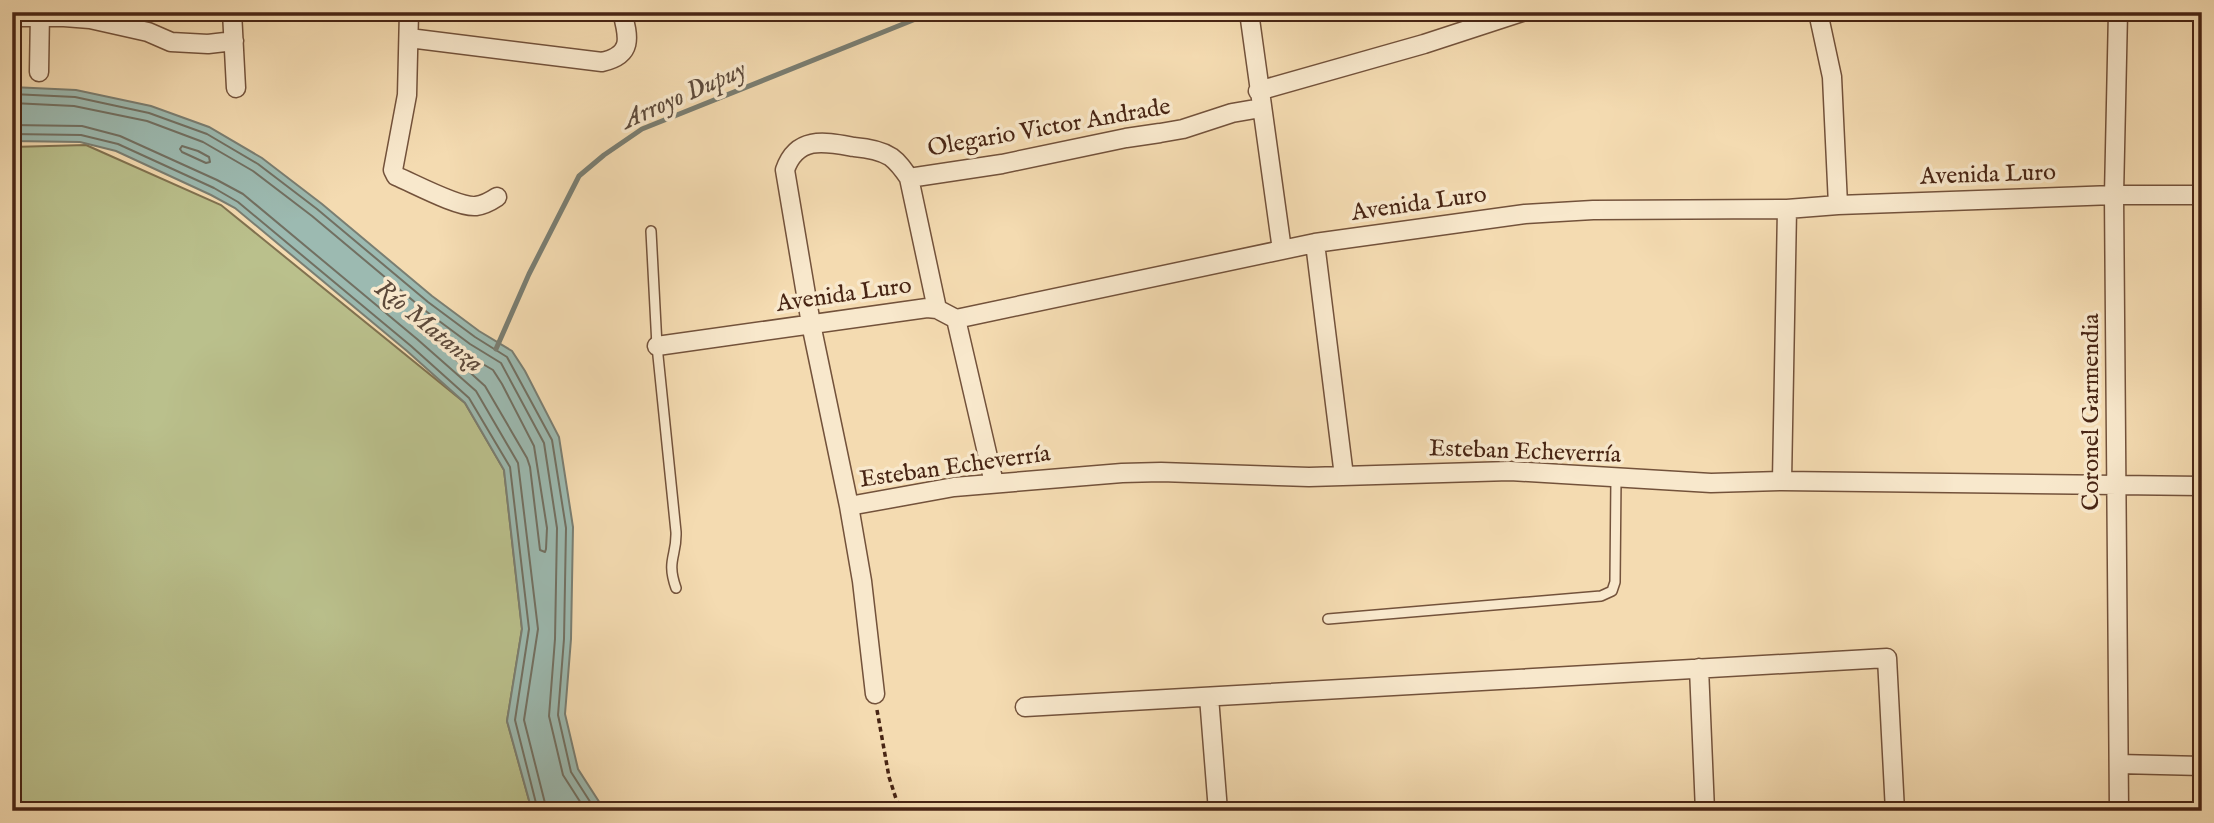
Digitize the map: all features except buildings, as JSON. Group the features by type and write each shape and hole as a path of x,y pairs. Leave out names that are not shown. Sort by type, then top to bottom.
{"street":[{"path":"232,12 236,88"},
{"path":"409,12 407,95 393,170 396,176 461,204 474,207 497,197"},
{"path":"410,38 602,62 620,55 627,45 628,35 622,12"},
{"path":"1249,12 1282,250"},
{"name":"Olegario Victor Andrade","path":"810,324 785,170 794,153 809,144 821,141 874,149 889,155 901,165 909,178 978,168 1182,129 1424,44 1488,17 1522,12"},
{"path":"1818,12 1832,77 1838,205"},
{"name":"Coronel Garmendia","path":"2118,12 2114,195 2119,811"},
{"path":"12,17 40,15 90,19 148,33 172,42 208,44 234,41"},
{"path":"39,72 40,15"},
{"path":"909,178 937,309"},
{"name":"Avenida Luro","path":"656,346 927,308 937,309 956,319 1315,243 1525,214 1560,211 1787,209 2114,195 2202,195"},
{"path":"1782,481 1787,209"},
{"path":"1315,243 1344,476"},
{"path":"956,319 994,483"},
{"path":"810,324 849,506 862,581 875,694"},
{"name":"Esteban Echeverría","path":"849,506 954,487 1148,472 1309,477 1510,471 1700,483 1782,481 2202,486"},
{"path":"1025,707 1887,658 1895,811"},
{"path":"1699,668 1705,811"},
{"path":"1209,697 1218,811"},
{"path":"2119,764 2202,766"}],"lane":[{"path":"651,231 656,346 676,532 670,563 676,588"},
{"path":"1328,619 1601,596 1612,590 1615,582 1616,478"}],"path":[{"path":"875,694 889,776 900,811"}],"green space":[{"path":"86,145 221,205 465,403 504,470 522,629 507,721 532,811 12,811 12,147"}],"water":[{"name":"Río Matanza","path":"12,87 76,90 151,106 209,127 262,158 322,204 432,296 479,331 512,351 559,437 573,527 571,639 565,714 578,769 605,811 532,811 507,721 522,629 504,470 465,403 407,351 235,208 116,151 80,142 12,141"}],"waterway":[{"name":"Arroyo Dupuy","path":"496,349 529,274 579,176 604,155 642,129 933,12"}]}
